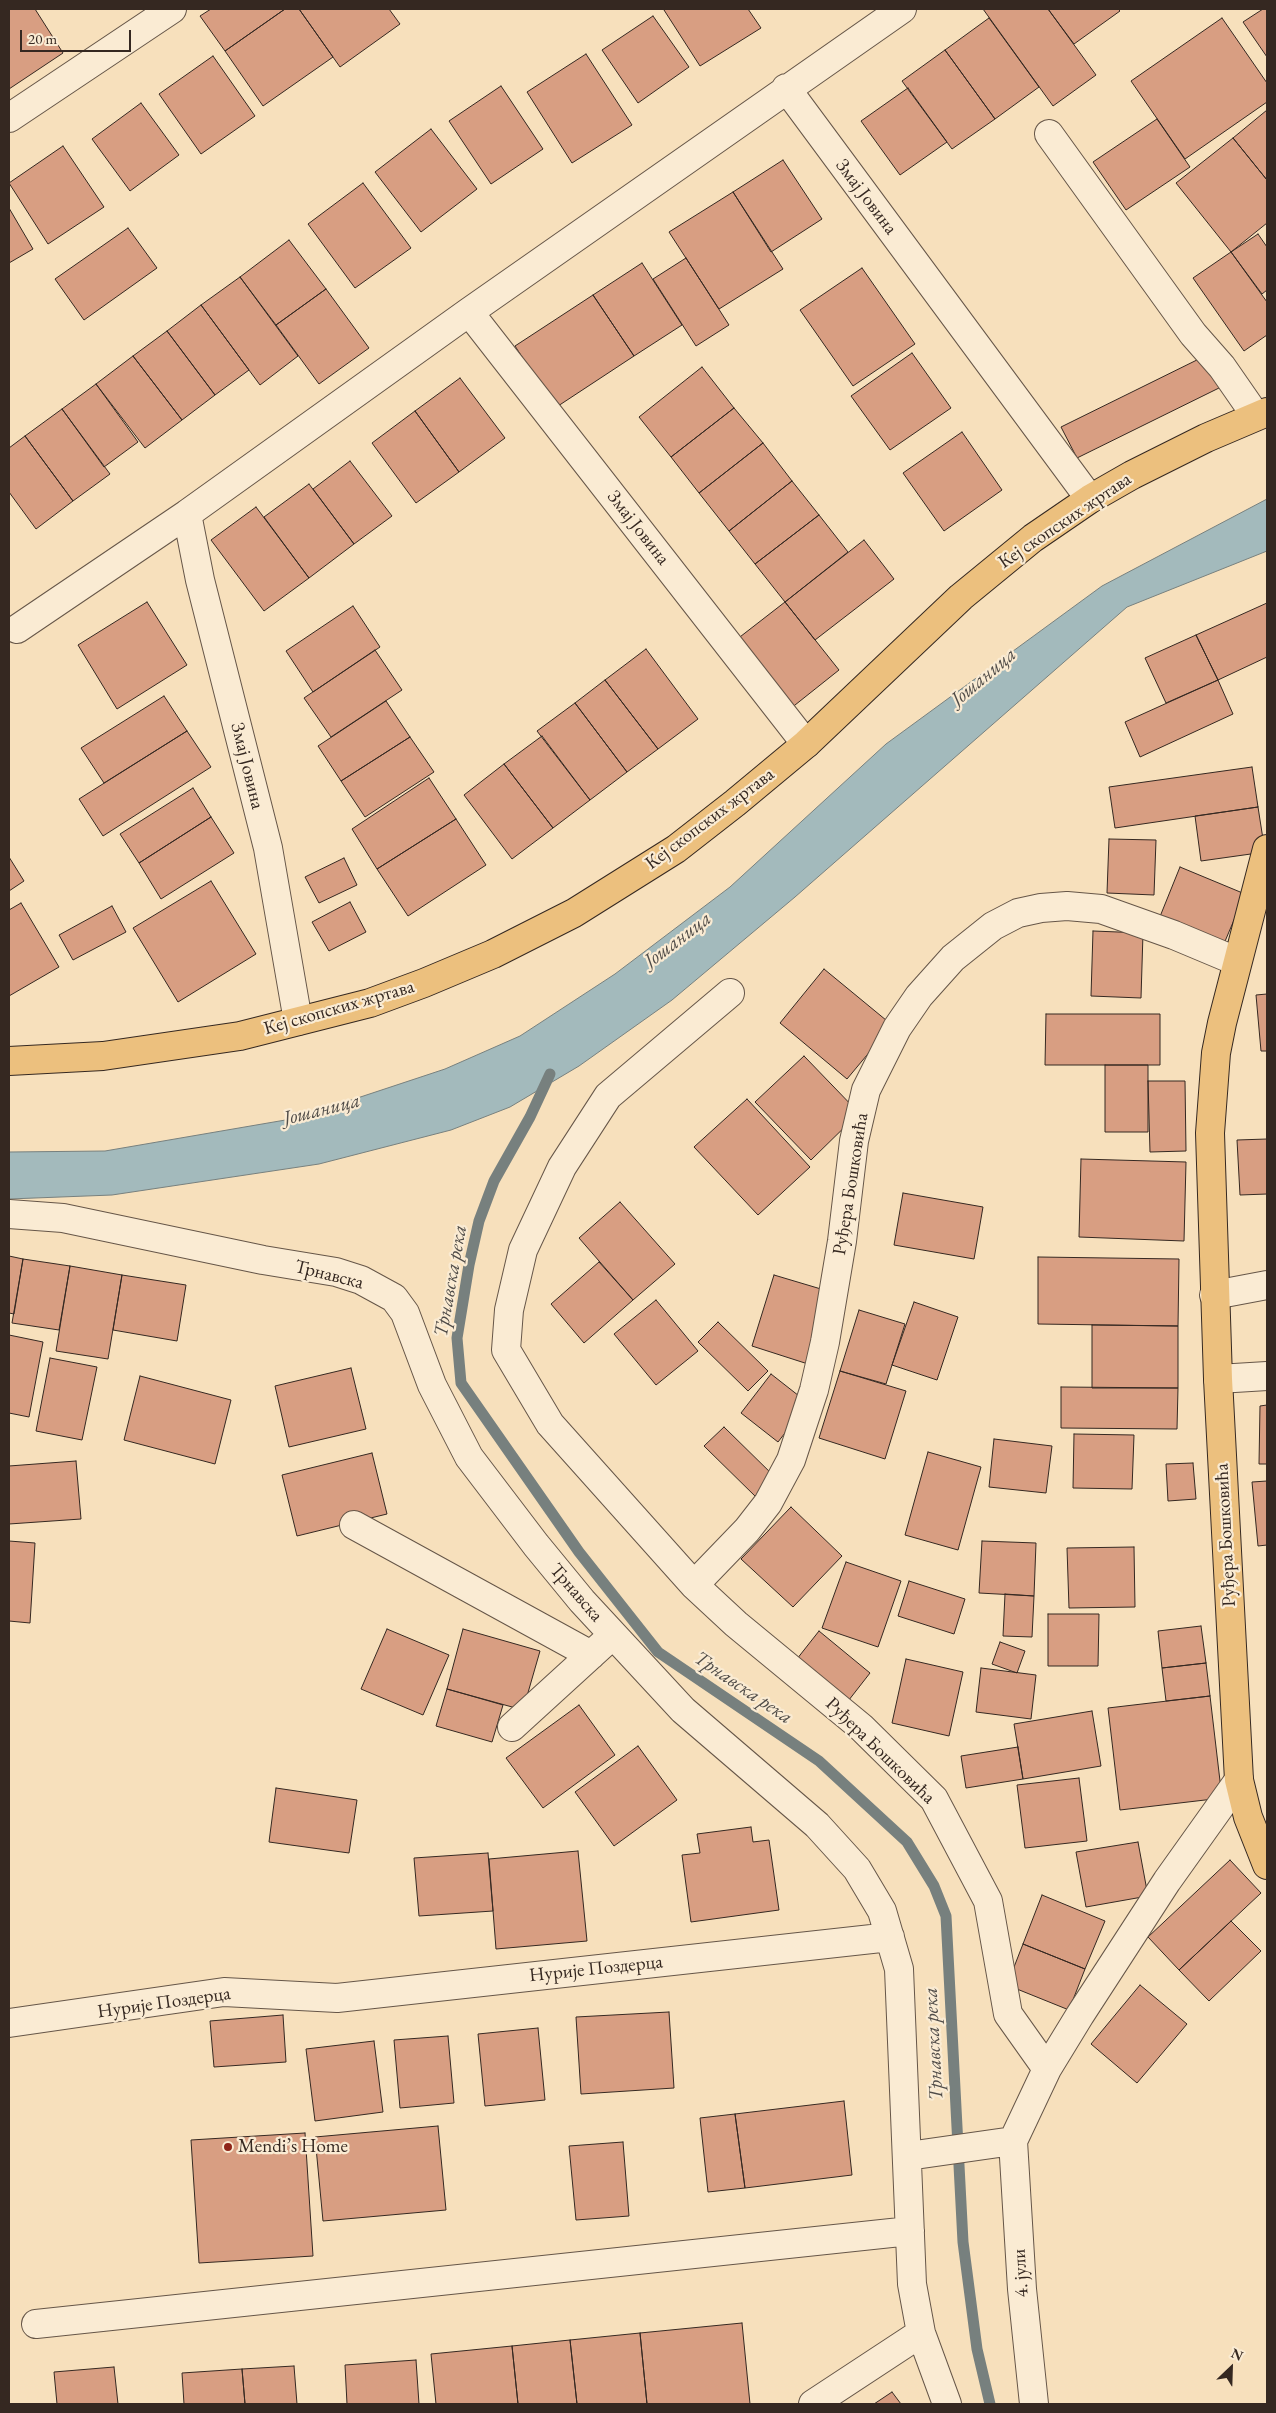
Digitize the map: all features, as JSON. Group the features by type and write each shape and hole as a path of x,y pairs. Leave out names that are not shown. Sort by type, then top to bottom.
{"main road":[{"name":"Кеј скопских жртава","path":"9,1061 103,1056 240,1036 298,1021 370,1002 424,983 493,954 574,913 676,848 806,744 969,590 1033,538 1090,499 1132,475 1262,414"},
{"name":"Руђера Бошковића","path":"1267,849 1236,961 1222,1023 1213,1082 1210,1142 1214,1295 1239,1780 1248,1817 1267,1865"}],"street":[{"path":"9,118 140,18 172,9"},
{"path":"17,629 187,514 786,88 902,9"},
{"name":"Змај Јовина","path":"786,88 1090,499"},
{"path":"1048,134 1193,334 1262,414"},
{"name":"Змај Јовина","path":"469,312 806,744"},
{"name":"Змај Јовина","path":"187,514 200,580 268,848 298,1021"},
{"name":"Руђера Бошковића","path":"694,1585 747,1530 768,1503 791,1460 814,1390 825,1342 842,1241 854,1141 866,1090 897,1028 925,990 953,958 993,926 1018,913 1041,908 1067,906 1101,909 1174,934 1236,961"},
{"name":"Руђера Бошковића","path":"730,993 608,1096 562,1167 523,1250 509,1310 506,1350 550,1424 694,1585 736,1624 861,1727 934,1799 988,1901 1008,2014 1047,2069"},
{"name":"Трнавска","path":"9,1214 63,1218 264,1260 336,1272 361,1280 394,1298 405,1313 432,1385 469,1456 536,1545 614,1635 683,1710 817,1825 857,1869 882,1911 890,1936"},
{"path":"1214,1295 1267,1285"},
{"path":"1218,1379 1267,1376"},
{"name":"Трнавска","path":"354,1525 591,1655"},
{"name":"Трнавска","path":"512,1727 614,1635"},
{"path":"919,2153 1003,2142 1161,1889 1239,1780"},
{"path":"890,1936 899,1969 919,2153 910,2231 912,2284 921,2333 947,2404"},
{"name":"Нурије Поздерца","path":"9,2023 224,1992 337,1998 890,1936"},
{"name":"4. јули","path":"1003,2142 1022,2289 1034,2404"},
{"path":"36,2324 910,2231"},
{"path":"813,2404 921,2333"}],"water":[{"name":"Јошаница","path":"1267,499 1267,551 1127,607 795,897 672,1000 579,1066 510,1107 451,1130 319,1164 112,1195 9,1199 9,1152 105,1151 297,1118 445,1069 520,1036 615,974 730,887 886,744 1102,586"}],"building":[{"path":"9,9 35,9 63,53 9,89"},
{"path":"211,9 285,9 225,51 200,16"},
{"path":"285,9 299,9 333,57 263,106 225,51"},
{"path":"299,9 389,9 400,24 340,67"},
{"path":"748,9 761,28 700,66 664,10"},
{"path":"983,9 1048,9 1096,75 1053,106"},
{"path":"1048,9 1118,9 1120,11 1074,44"},
{"path":"1263,9 1267,9 1267,57 1243,22"},
{"path":"653,16 689,67 638,103 602,50"},
{"path":"989,18 1039,87 995,119 945,50"},
{"path":"1222,18 1267,83 1267,102 1185,159 1131,81"},
{"path":"945,50 995,119 952,149 902,81"},
{"path":"586,54 632,125 572,163 527,92"},
{"path":"213,56 255,116 201,154 159,94"},
{"path":"501,86 543,149 491,184 449,121"},
{"path":"908,88 947,142 900,175 861,121"},
{"path":"141,103 179,155 130,191 92,139"},
{"path":"1267,110 1267,180 1233,138"},
{"path":"1157,119 1190,167 1126,210 1093,162"},
{"path":"431,129 477,189 421,232 375,172"},
{"path":"1233,138 1267,180 1267,223 1231,252 1176,183"},
{"path":"63,146 104,207 48,244 9,183"},
{"path":"783,160 822,219 771,252 733,192"},
{"path":"363,183 411,248 355,288 308,224"},
{"path":"733,192 783,269 719,309 669,232"},
{"path":"9,208 33,249 9,263"},
{"path":"128,228 157,268 84,320 55,279"},
{"path":"1258,234 1267,247 1267,290 1262,294 1231,252"},
{"path":"289,240 326,289 276,325 240,277"},
{"path":"1231,252 1267,302 1267,335 1244,351 1193,278"},
{"path":"686,258 729,325 696,346 653,279"},
{"path":"642,263 682,325 634,356 593,295"},
{"path":"862,268 915,344 853,386 800,310"},
{"path":"240,277 298,356 260,385 201,305"},
{"path":"326,289 369,348 319,384 276,325"},
{"path":"593,295 634,356 555,408 515,346"},
{"path":"201,305 249,370 215,395 167,331"},
{"path":"167,331 215,395 182,420 133,356"},
{"path":"912,353 951,408 890,450 851,396"},
{"path":"133,356 182,420 145,448 96,384"},
{"path":"1205,356 1221,387 1077,458 1061,427"},
{"path":"702,367 734,408 671,457 639,417"},
{"path":"460,378 505,438 459,472 415,411"},
{"path":"96,384 138,442 104,467 62,409"},
{"path":"734,408 763,443 699,493 671,457"},
{"path":"62,409 110,474 73,501 25,436"},
{"path":"415,411 459,472 416,503 372,443"},
{"path":"962,432 1002,490 944,531 903,473"},
{"path":"25,436 73,501 36,529 9,492 9,448"},
{"path":"763,443 792,481 729,531 699,493"},
{"path":"350,461 392,516 354,544 313,489"},
{"path":"792,481 819,515 755,564 729,531"},
{"path":"309,484 354,544 309,578 264,517"},
{"path":"256,507 309,578 264,611 211,540"},
{"path":"819,515 848,552 785,602 755,564"},
{"path":"864,540 894,579 815,640 785,602"},
{"path":"147,602 187,665 117,709 78,645"},
{"path":"785,602 839,670 790,709 736,640"},
{"path":"1267,603 1267,657 1218,680 1196,635"},
{"path":"353,606 380,647 313,692 286,651"},
{"path":"1196,635 1218,680 1166,703 1145,658"},
{"path":"646,649 698,719 658,749 605,680"},
{"path":"375,650 402,690 331,737 304,698"},
{"path":"605,680 658,749 627,772 575,703"},
{"path":"1218,680 1233,714 1140,757 1125,722"},
{"path":"164,696 187,731 104,783 81,748"},
{"path":"386,701 410,737 341,781 318,746"},
{"path":"575,703 627,772 590,800 537,731"},
{"path":"187,731 211,767 103,836 79,799"},
{"path":"542,736 590,800 553,828 504,764"},
{"path":"410,737 434,772 365,817 341,781"},
{"path":"504,764 553,828 512,859 464,795"},
{"path":"1252,767 1258,807 1115,828 1109,787"},
{"path":"429,778 456,819 377,869 352,829"},
{"path":"193,788 211,817 139,863 120,834"},
{"path":"1258,807 1265,852 1201,861 1195,816"},
{"path":"211,817 234,853 161,899 139,863"},
{"path":"456,819 486,865 408,916 377,869"},
{"path":"1109,839 1156,840 1154,895 1107,893"},
{"path":"9,857 24,881 9,891"},
{"path":"344,858 357,885 319,903 305,877"},
{"path":"1180,867 1245,894 1223,946 1159,919"},
{"path":"211,881 256,954 178,1002 133,928"},
{"path":"350,902 366,932 329,951 312,922"},
{"path":"21,903 59,967 9,996 9,910"},
{"path":"112,906 126,932 73,960 59,935"},
{"path":"1093,931 1143,933 1141,998 1091,996"},
{"path":"824,969 892,1025 847,1079 780,1023"},
{"path":"1267,994 1267,1051 1261,1051 1256,995"},
{"path":"1046,1014 1160,1014 1160,1065 1045,1065"},
{"path":"804,1056 859,1113 811,1160 755,1102"},
{"path":"1105,1065 1148,1065 1148,1132 1105,1132"},
{"path":"1148,1081 1185,1081 1186,1151 1150,1152"},
{"path":"747,1099 810,1167 758,1215 694,1147"},
{"path":"1267,1139 1267,1194 1240,1195 1237,1140"},
{"path":"1081,1159 1186,1162 1184,1241 1079,1237"},
{"path":"903,1193 983,1207 974,1259 894,1245"},
{"path":"620,1202 675,1264 633,1300 579,1238"},
{"path":"9,1256 23,1259 14,1314 9,1313"},
{"path":"1038,1257 1179,1259 1178,1326 1038,1324"},
{"path":"23,1259 70,1266 59,1330 12,1323"},
{"path":"599,1262 633,1300 584,1343 551,1304"},
{"path":"70,1266 122,1275 108,1359 56,1351"},
{"path":"122,1275 186,1285 177,1341 113,1330"},
{"path":"774,1275 831,1292 808,1364 752,1346"},
{"path":"656,1300 698,1351 656,1385 614,1334"},
{"path":"914,1302 958,1317 937,1380 892,1365"},
{"path":"859,1310 905,1324 886,1384 840,1371"},
{"path":"718,1322 768,1371 748,1391 698,1342"},
{"path":"1092,1325 1178,1326 1178,1388 1092,1388"},
{"path":"9,1335 43,1342 29,1417 9,1413"},
{"path":"50,1358 97,1367 82,1440 36,1431"},
{"path":"351,1368 366,1429 289,1447 275,1386"},
{"path":"840,1371 906,1391 885,1459 819,1438"},
{"path":"771,1374 808,1403 778,1442 741,1413"},
{"path":"140,1376 231,1400 215,1464 124,1440"},
{"path":"1061,1387 1178,1388 1177,1429 1061,1428"},
{"path":"1267,1405 1267,1464 1259,1464 1260,1406"},
{"path":"724,1427 777,1479 757,1498 704,1446"},
{"path":"1074,1434 1134,1435 1132,1489 1073,1488"},
{"path":"994,1439 1052,1446 1046,1493 989,1487"},
{"path":"928,1452 981,1467 958,1550 905,1535"},
{"path":"372,1453 387,1514 297,1536 282,1475"},
{"path":"76,1461 81,1519 9,1524 9,1466"},
{"path":"1193,1463 1196,1499 1168,1501 1166,1464"},
{"path":"1267,1481 1267,1545 1258,1546 1252,1482"},
{"path":"791,1507 842,1556 793,1607 741,1559"},
{"path":"9,1541 35,1543 30,1623 9,1621"},
{"path":"982,1541 1036,1543 1034,1596 979,1593"},
{"path":"1134,1547 1135,1607 1069,1608 1067,1548"},
{"path":"846,1562 901,1581 878,1647 822,1628"},
{"path":"909,1581 965,1599 954,1634 898,1616"},
{"path":"1005,1594 1034,1596 1032,1637 1003,1636"},
{"path":"1048,1614 1099,1614 1098,1666 1048,1666"},
{"path":"1201,1626 1206,1663 1162,1668 1158,1631"},
{"path":"387,1629 449,1655 423,1715 361,1689"},
{"path":"463,1629 540,1651 523,1710 447,1689"},
{"path":"819,1631 870,1673 845,1705 793,1664"},
{"path":"1000,1642 1025,1651 1017,1673 992,1664"},
{"path":"906,1659 963,1672 949,1736 892,1723"},
{"path":"1206,1663 1210,1696 1166,1701 1162,1668"},
{"path":"981,1668 1036,1675 1031,1719 976,1712"},
{"path":"447,1689 503,1705 492,1742 436,1726"},
{"path":"1210,1696 1222,1798 1120,1810 1108,1708"},
{"path":"579,1705 615,1755 543,1808 506,1758"},
{"path":"1092,1711 1101,1766 1023,1779 1014,1724"},
{"path":"638,1746 677,1800 614,1846 575,1792"},
{"path":"1018,1747 1023,1779 966,1788 961,1756"},
{"path":"1079,1778 1087,1841 1025,1848 1017,1785"},
{"path":"276,1788 357,1800 349,1853 269,1842"},
{"path":"751,1827 753,1842 769,1840 779,1910 691,1922 682,1855 700,1853 697,1834"},
{"path":"1138,1842 1148,1896 1086,1907 1076,1852"},
{"path":"578,1851 587,1941 496,1949 489,1859"},
{"path":"488,1853 493,1911 419,1916 414,1858"},
{"path":"1230,1860 1261,1893 1179,1970 1148,1937"},
{"path":"1042,1895 1105,1921 1085,1969 1023,1944"},
{"path":"1231,1921 1261,1951 1209,2001 1179,1970"},
{"path":"1023,1944 1085,1969 1069,2010 1007,1985"},
{"path":"1140,1985 1187,2024 1137,2083 1091,2044"},
{"path":"669,2012 674,2088 581,2094 576,2017"},
{"path":"283,2015 286,2062 214,2067 210,2021"},
{"path":"538,2028 545,2100 485,2106 478,2034"},
{"path":"448,2036 454,2103 400,2108 394,2040"},
{"path":"374,2041 383,2112 315,2121 306,2049"},
{"path":"844,2101 852,2175 745,2188 735,2114"},
{"path":"735,2114 745,2188 708,2192 700,2118"},
{"path":"438,2126 446,2210 323,2221 315,2137"},
{"path":"305,2133 313,2256 199,2263 191,2140"},
{"path":"623,2142 629,2216 576,2220 569,2146"},
{"path":"742,2323 750,2404 647,2404 640,2333"},
{"path":"640,2333 647,2404 577,2404 570,2340"},
{"path":"570,2340 577,2404 518,2404 512,2346"},
{"path":"512,2346 518,2404 436,2404 431,2354"},
{"path":"416,2360 419,2404 347,2404 345,2365"},
{"path":"294,2366 297,2404 245,2404 242,2369"},
{"path":"114,2367 118,2404 57,2404 54,2372"},
{"path":"242,2369 245,2404 184,2404 182,2373"},
{"path":"892,2392 901,2404 874,2404"}],"waterway":[{"name":"Трнавска река","path":"550,1074 530,1117 494,1181 479,1221 469,1265 457,1338 461,1383 579,1552 658,1652 819,1761 907,1842 934,1886 946,1916 963,2242 977,2349 990,2404"}],"place":[{"name":"Mendi’s Home","path":"228,2147"}]}
